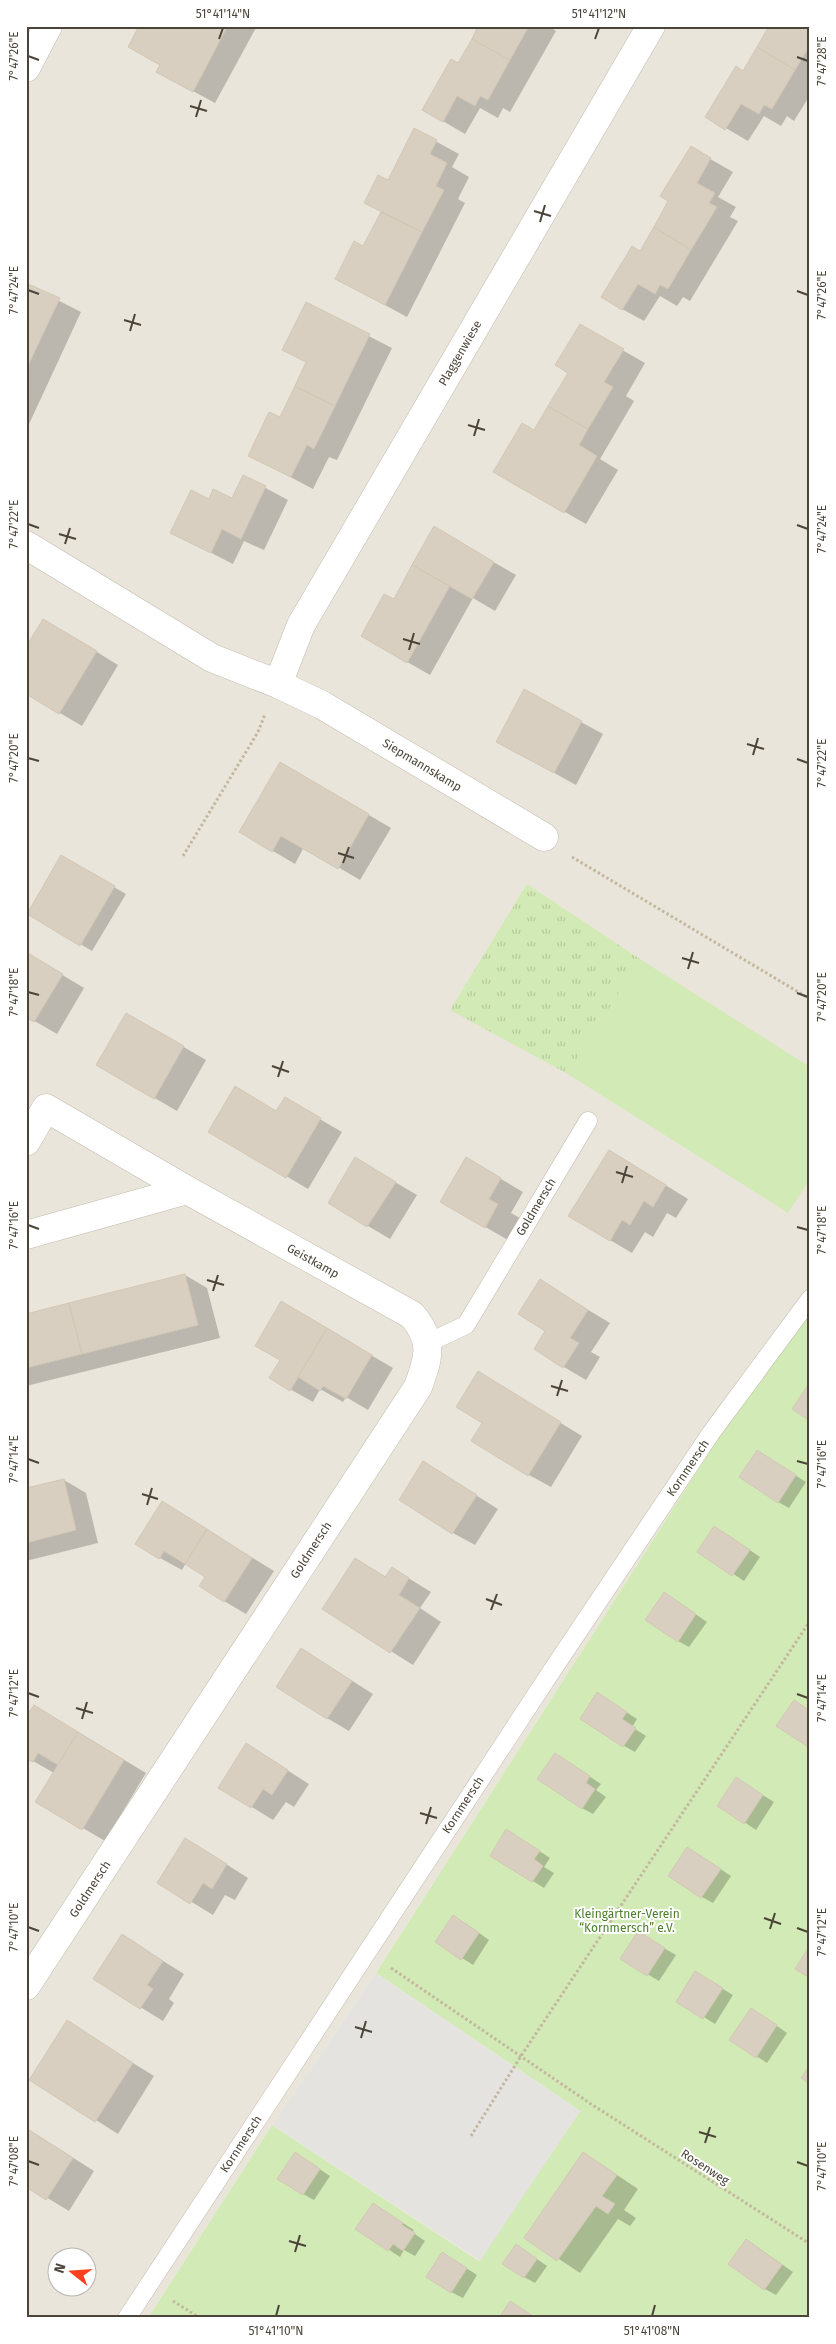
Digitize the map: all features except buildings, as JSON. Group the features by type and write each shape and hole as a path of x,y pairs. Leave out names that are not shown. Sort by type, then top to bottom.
{"street":[{"path":"26,68 48,26"},
{"name":"Plaggenwiese","path":"278,684 301,625 651,26"},
{"name":"Siepmannskamp","path":"26,545 212,658 278,684 322,705 544,837"},
{"name":"Geistkamp","path":"26,1142 46,1108 187,1190 412,1316 422,1327 428,1343"},
{"path":"26,1235 187,1190"},
{"name":"Goldmersch","path":"26,1986 418,1387 428,1361 428,1343"}],"lane":[{"name":"Goldmersch","path":"428,1343 466,1325 588,1121"},
{"name":"Kornmersch","path":"127,2318 551,1672 711,1433 810,1300"}],"path":[{"path":"183,856 258,732"},
{"path":"544,837 587,867 810,999"},
{"path":"471,2136 521,2056 810,1621"},
{"name":"Rosenweg","path":"367,1952 591,2104 810,2244"}],"shaded area":[{"path":"26,26 810,26 810,1311 719,1437 376,1973 272,2125 148,2318 26,2318"},
{"path":"376,1973 580,2111 480,2261 272,2125"}],"green space":[{"path":"527,884 640,959 568,1074 450,1010"},
{"path":"640,959 810,1067 810,1179 788,1213 568,1074"},
{"name":"Kleingärtner-Verein “Kornmersch” e.V.","path":"810,1311 810,2318 148,2318 272,2125 479,2261 580,2111 376,1973 719,1437"}]}
